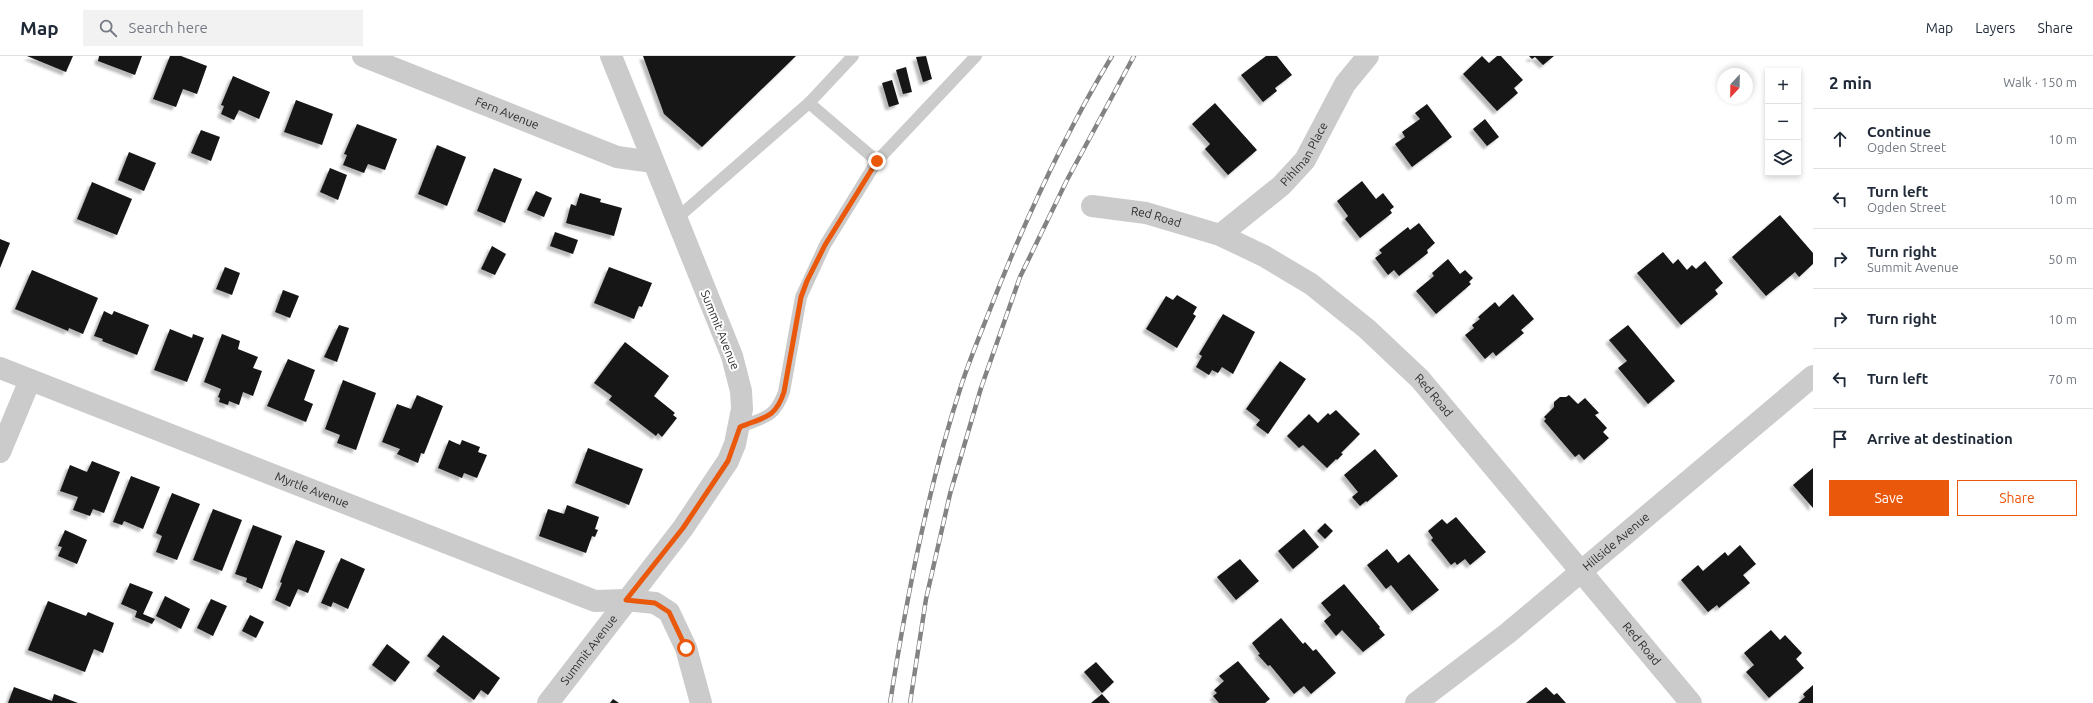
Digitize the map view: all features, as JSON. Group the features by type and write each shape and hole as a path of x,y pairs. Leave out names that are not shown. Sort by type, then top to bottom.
{"street":[{"name":"Fern Avenue","path":"363,56 617,157 653,162"},
{"name":"Summit Avenue","path":"548,703 683,528 728,461 740,427 742,409 738,373 611,56"},
{"name":"Pihlman Place","path":"1220,235 1281,186 1305,160 1345,84 1368,56"},
{"name":"Red Road","path":"1092,206 1146,213 1220,235 1264,256 1311,284 1367,329 1420,379 1691,703"},
{"name":"Myrtle Avenue","path":"0,368 596,601 626,600 655,603 669,612 686,648 701,703"},
{"name":"Hillside Avenue","path":"1416,703 1508,632 1581,572 1813,376"},
{"path":"0,452 30,380"}],"lane":[{"path":"676,219 809,103 853,56"},
{"path":"740,427 773,414 779,406 784,392 801,297 807,281 825,245 877,161 976,56"},
{"path":"809,103 877,161"}],"building":[{"path":"27,56 73,56 66,72"},
{"path":"99,56 142,56 135,75 98,61"},
{"path":"170,56 181,56 207,66 197,94 183,89 176,107 153,99"},
{"path":"643,56 796,56 702,147 664,114"},
{"path":"926,56 932,79 923,82 916,57"},
{"path":"1266,56 1277,56 1292,75 1275,88 1277,91 1263,102 1241,75"},
{"path":"1482,56 1489,63 1497,56 1501,56 1523,80 1514,88 1518,93 1497,111 1463,74"},
{"path":"1529,56 1554,56 1543,65 1535,57 1532,59"},
{"path":"906,67 912,92 903,94 896,70"},
{"path":"233,76 270,92 259,119 239,110 234,120 221,114 224,106 221,105"},
{"path":"892,80 899,104 889,107 882,83"},
{"path":"296,100 333,114 322,145 284,132"},
{"path":"1215,103 1257,150 1228,175 1205,149 1210,144 1192,124"},
{"path":"1427,104 1452,137 1412,167 1395,144 1405,137 1402,132 1420,119 1415,113"},
{"path":"1485,119 1499,137 1487,146 1473,129"},
{"path":"357,124 397,139 385,170 368,164 364,173 343,165 347,155 344,154"},
{"path":"201,130 220,137 211,161 191,153"},
{"path":"437,145 466,157 447,206 418,194"},
{"path":"129,152 156,163 144,191 118,180"},
{"path":"330,168 347,175 338,200 320,192"},
{"path":"494,168 522,179 505,223 477,211"},
{"path":"1362,181 1376,199 1383,193 1394,207 1390,210 1392,213 1360,238 1345,219 1348,216 1337,201"},
{"path":"92,182 132,199 117,235 77,219"},
{"path":"536,191 552,198 544,217 527,210"},
{"path":"580,193 601,199 600,202 622,208 614,236 566,223 571,204 576,206"},
{"path":"1780,215 1813,253 1813,264 1799,277 1795,272 1766,296 1732,257"},
{"path":"1419,223 1435,243 1427,250 1428,253 1399,276 1394,270 1388,275 1375,258 1382,253 1379,250 1408,227 1410,230"},
{"path":"555,232 578,240 573,254 550,246"},
{"path":"0,239 10,243 0,268"},
{"path":"492,246 506,254 495,275 481,269"},
{"path":"1663,252 1673,264 1678,259 1687,270 1692,265 1696,269 1705,261 1723,283 1715,290 1718,294 1681,325 1637,273"},
{"path":"1448,259 1460,274 1465,270 1473,278 1469,282 1471,284 1436,314 1416,291 1434,276 1432,273"},
{"path":"225,267 240,273 232,295 216,289"},
{"path":"609,267 652,283 642,307 639,306 634,319 594,303"},
{"path":"32,270 98,298 83,334 69,328 68,331 15,309"},
{"path":"283,290 299,296 290,318 275,312"},
{"path":"1513,294 1534,319 1521,330 1524,333 1496,356 1493,352 1485,359 1465,335 1474,328 1472,325 1480,319 1478,317 1495,302 1499,307"},
{"path":"1177,295 1197,307 1193,314 1196,316 1177,348 1146,329 1166,296 1173,300"},
{"path":"104,311 112,315 114,311 149,325 137,355 102,341 103,339 94,336"},
{"path":"1223,314 1255,332 1233,374 1222,367 1218,373 1212,370 1209,375 1196,367 1202,356 1199,354"},
{"path":"339,325 349,328 337,362 324,357"},
{"path":"1628,325 1675,381 1648,404 1618,368 1627,361 1609,340"},
{"path":"170,329 192,338 193,334 204,338 187,382 154,370"},
{"path":"222,334 240,341 238,349 258,357 253,368 262,371 253,396 243,392 239,405 229,401 228,405 219,402 220,398 218,397 221,389 204,382"},
{"path":"625,342 669,376 654,396 675,413 673,415 677,418 662,437 658,433 656,436 609,400 612,396 594,383"},
{"path":"288,359 315,370 304,400 313,404 306,422 267,406"},
{"path":"1280,361 1306,379 1268,434 1256,425 1260,420 1246,409"},
{"path":"343,380 376,393 356,450 337,443 340,435 325,429"},
{"path":"417,395 443,406 424,454 421,453 418,463 397,454 400,449 382,442 397,404 411,409"},
{"path":"1569,395 1578,404 1585,398 1599,413 1595,415 1607,428 1603,432 1609,438 1584,460 1579,454 1575,457 1544,421 1546,419 1544,417 1554,407 1554,402 1560,397 1566,397"},
{"path":"1336,410 1360,434 1341,453 1343,454 1327,468 1303,445 1299,448 1287,436 1309,414 1318,423 1328,413 1330,415"},
{"path":"449,440 460,445 462,440 480,447 478,452 487,455 477,478 464,473 462,478 438,468"},
{"path":"588,448 643,469 629,505 575,483"},
{"path":"1375,449 1398,476 1360,506 1352,497 1358,492 1344,475"},
{"path":"92,461 120,472 104,513 93,509 90,516 73,510 78,497 60,491 70,465 87,472"},
{"path":"1813,468 1813,508 1793,485"},
{"path":"131,476 160,487 143,529 124,521 122,525 113,522"},
{"path":"172,493 200,504 177,560 156,552 162,536 156,533"},
{"path":"567,505 599,517 595,529 598,530 595,537 592,536 586,553 539,536 548,509 564,514"},
{"path":"213,509 242,520 222,571 193,560"},
{"path":"1456,517 1486,552 1470,565 1465,559 1457,565 1455,562 1451,565 1431,540 1433,538 1428,531 1442,519 1447,524"},
{"path":"1325,523 1333,531 1325,539 1317,531"},
{"path":"253,525 282,536 262,589 246,582 247,578 235,574"},
{"path":"1304,529 1319,547 1293,569 1278,551"},
{"path":"65,530 87,540 77,564 58,556 62,547 58,546"},
{"path":"296,540 325,551 308,593 298,589 290,607 275,600 282,583 280,582"},
{"path":"1740,545 1756,564 1743,575 1750,583 1719,608 1717,605 1708,612 1681,580 1698,565 1703,571 1725,552 1728,556"},
{"path":"1387,549 1398,563 1409,554 1439,590 1412,611 1391,585 1386,589 1367,565"},
{"path":"341,558 365,569 348,609 333,602 331,607 321,603"},
{"path":"1240,559 1259,581 1236,600 1217,577"},
{"path":"130,583 153,592 143,614 155,619 152,624 135,617 137,611 121,604"},
{"path":"1344,584 1385,635 1363,652 1342,630 1336,636 1324,621 1331,615 1321,603"},
{"path":"165,596 190,609 181,629 156,616"},
{"path":"211,599 227,606 213,636 197,628"},
{"path":"48,601 86,616 88,612 114,623 103,653 94,649 85,672 28,650"},
{"path":"250,615 264,622 256,638 242,631"},
{"path":"1281,618 1303,644 1305,642 1313,651 1316,649 1336,673 1311,694 1304,686 1294,694 1270,665 1268,666 1258,655 1260,654 1252,643"},
{"path":"1771,630 1780,640 1785,635 1802,653 1796,659 1804,668 1769,698 1746,672 1754,665 1744,653"},
{"path":"443,635 500,678 488,695 481,690 474,700 436,671 440,666 427,656"},
{"path":"387,644 410,662 395,682 372,665"},
{"path":"1238,661 1270,699 1265,703 1219,703 1213,696 1217,693 1214,690 1224,681 1219,676"},
{"path":"1096,662 1114,682 1102,693 1084,672"},
{"path":"1813,685 1813,703 1798,703 1805,697 1803,694"},
{"path":"14,687 52,701 54,694 78,703 8,703"},
{"path":"1546,687 1554,695 1557,693 1566,703 1526,703"},
{"path":"1102,694 1110,703 1091,703"},
{"path":"613,699 619,703 610,703"}],"railway":[{"path":"890,703 911,582 929,501 962,383 1002,279 1045,181 1077,118 1112,56"},
{"path":"910,703 926,599 950,494 981,388 1020,277 1067,180 1134,56"}],"route":[{"path":"686,648 669,612 655,603 626,600 683,528 728,461 740,427 773,414 779,406 784,392 801,297 807,281 825,245 877,161"}]}
